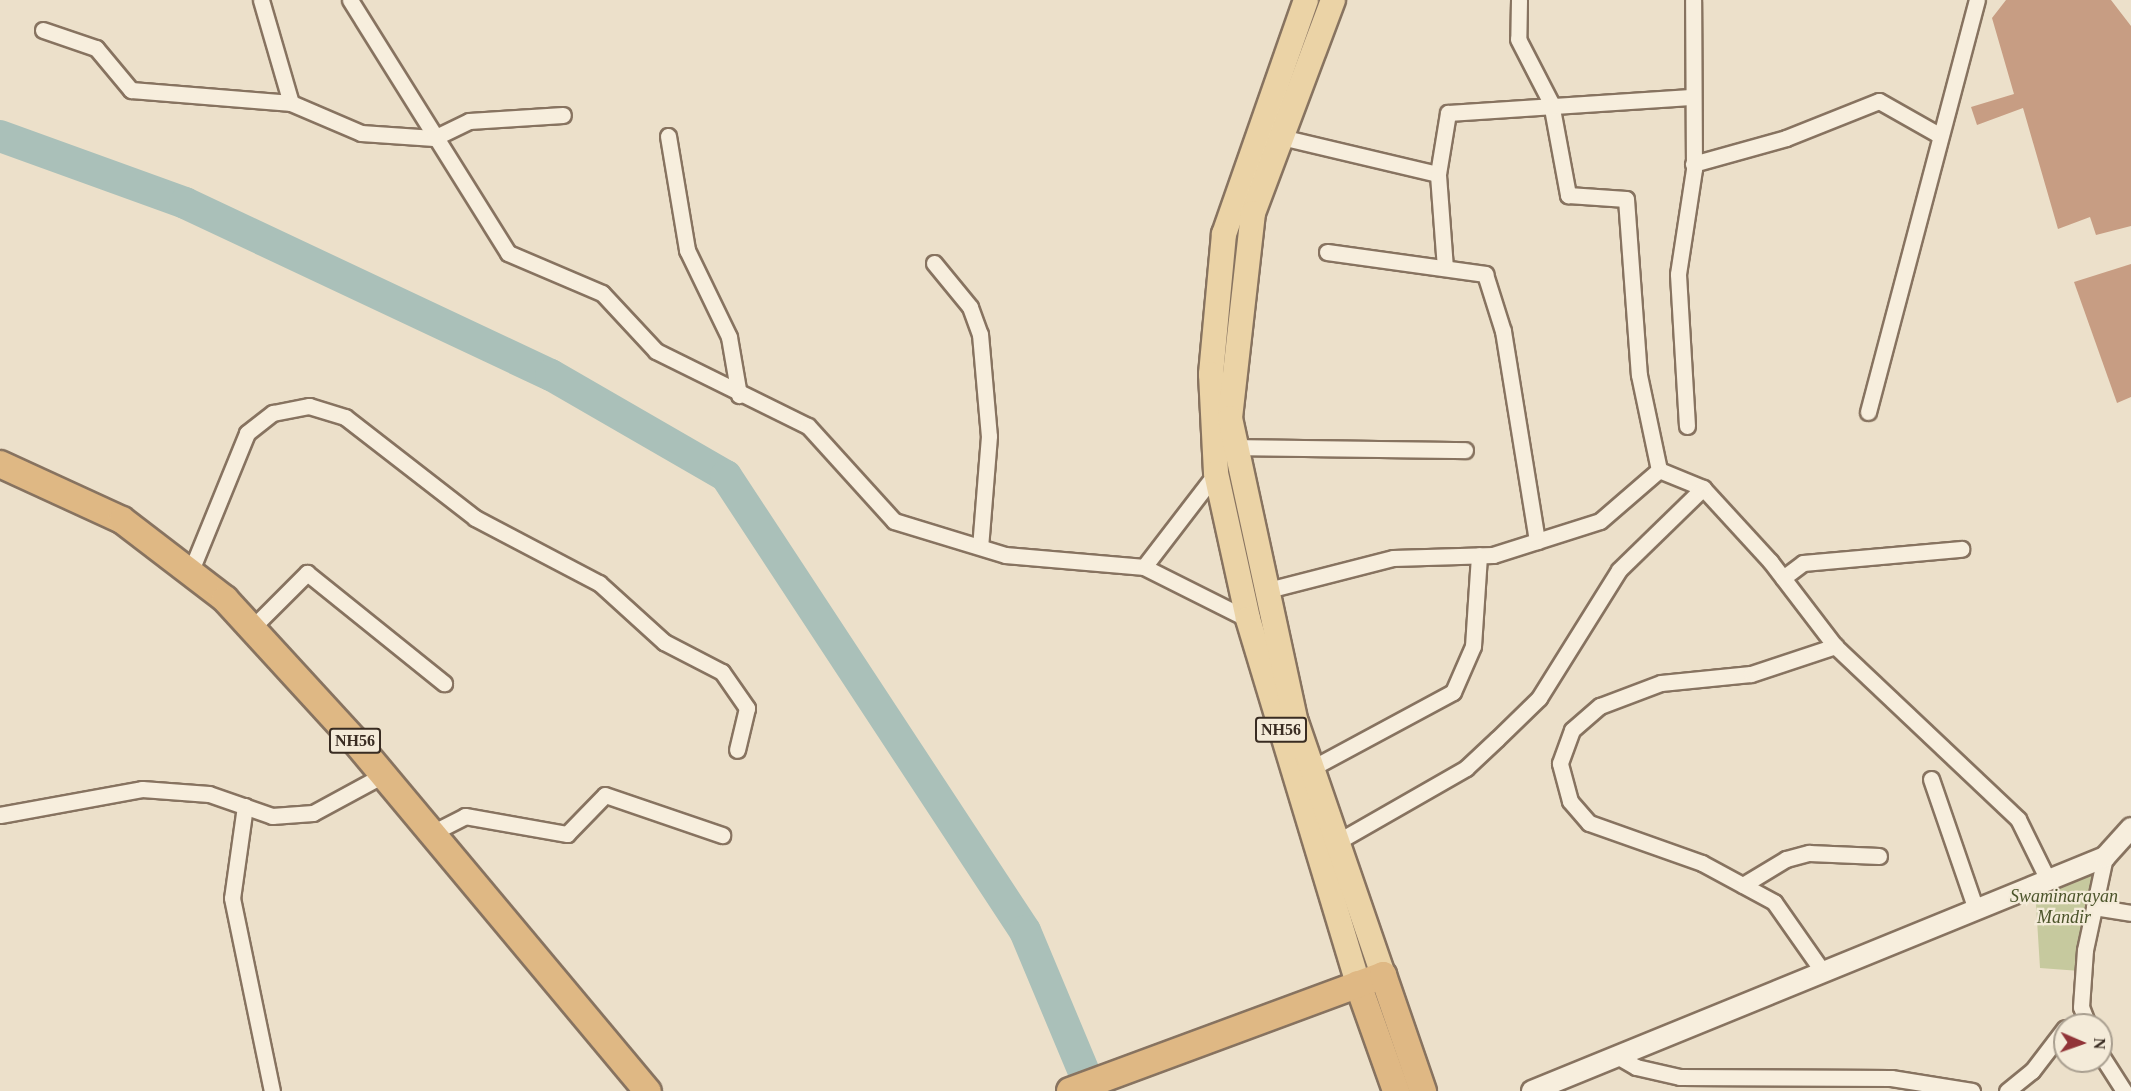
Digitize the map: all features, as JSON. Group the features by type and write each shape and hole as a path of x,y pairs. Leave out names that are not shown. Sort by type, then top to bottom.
{"highway":[{"name":"NH56","path":"0,464 122,520 190,573 252,628 383,775 648,1091"},
{"path":"1070,1091 1383,975 1423,1091"},
{"name":"NH56","path":"1358,984 1396,1091"}],"main road":[{"path":"1216,473 1211,374 1224,234 1306,0"},
{"path":"1333,0 1253,213 1230,418 1268,590 1312,768 1383,975"},
{"name":"NH56","path":"1216,473 1248,619 1358,984"}],"street":[{"path":"261,0 291,103"},
{"path":"350,0 434,138 508,253 602,293 656,351 739,395 808,426 894,521 1005,555 1144,567 1248,619"},
{"path":"1519,0 1518,39 1551,103 1568,195 1626,199 1639,375 1659,470"},
{"path":"1687,426 1678,274 1693,164 1690,97 1693,0"},
{"path":"1868,412 1939,135 1977,0"},
{"path":"43,30 96,48 131,90 291,103 361,133 434,138 469,121 563,115"},
{"path":"1445,268 1438,174 1448,113 1551,103 1690,97"},
{"path":"1693,164 1786,138 1879,101 1939,135"},
{"path":"668,136 687,250 729,337 739,395"},
{"path":"1281,138 1438,174"},
{"path":"1327,252 1485,274 1503,331 1537,541"},
{"path":"934,263 970,306 980,334 988,436 980,547"},
{"path":"190,573 247,433 273,413 309,406 345,417 475,518 599,583 664,642 722,672 747,708 736,750"},
{"path":"1236,447 1465,450"},
{"path":"1659,470 1703,489 1783,578 1835,646 2018,819 2048,880"},
{"path":"1268,590 1393,558 1479,555 1537,541 1600,521 1659,470"},
{"path":"1144,567 1216,473"},
{"path":"1337,842 1466,768 1506,730 1539,698 1619,570 1703,489"},
{"path":"1783,578 1803,563 1961,549"},
{"path":"1312,768 1453,692 1473,646 1479,555"},
{"path":"252,628 307,573 444,683"},
{"path":"1823,972 1774,902 1702,863 1588,823 1570,801 1560,763 1572,730 1600,706 1661,683 1751,674 1835,646"},
{"path":"0,815 142,789 209,795 272,816 314,813 383,775"},
{"path":"1931,779 1976,909"},
{"path":"432,833 465,816 567,834 605,795 722,835"},
{"path":"245,806 232,898 272,1091"},
{"path":"1532,1091 2105,857 2131,828"},
{"path":"1743,885 1786,859 1809,853 1880,856"},
{"path":"2083,1013 2081,1007 2094,907 2105,857"},
{"path":"2094,907 2131,913"},
{"path":"2076,1013 2081,1007"},
{"path":"2007,1091 2032,1071 2053,1044"},
{"path":"1617,1056 1636,1067 1680,1077 1891,1078 1972,1091"},
{"path":"2112,1073 2124,1091"}],"green space":[{"name":"Swaminarayan Mandir","path":"2101,862 2080,971 2040,968 2035,888"}],"building":[{"path":"2006,0 2111,0 2131,26 2131,226 2096,235 2090,217 2058,229 2023,108 1977,125 1971,107 2014,94 1992,18"},
{"path":"2131,264 2131,397 2117,403 2074,282"}],"waterway":[{"path":"0,136 185,203 551,375 726,476 1025,931 1092,1091"}]}
